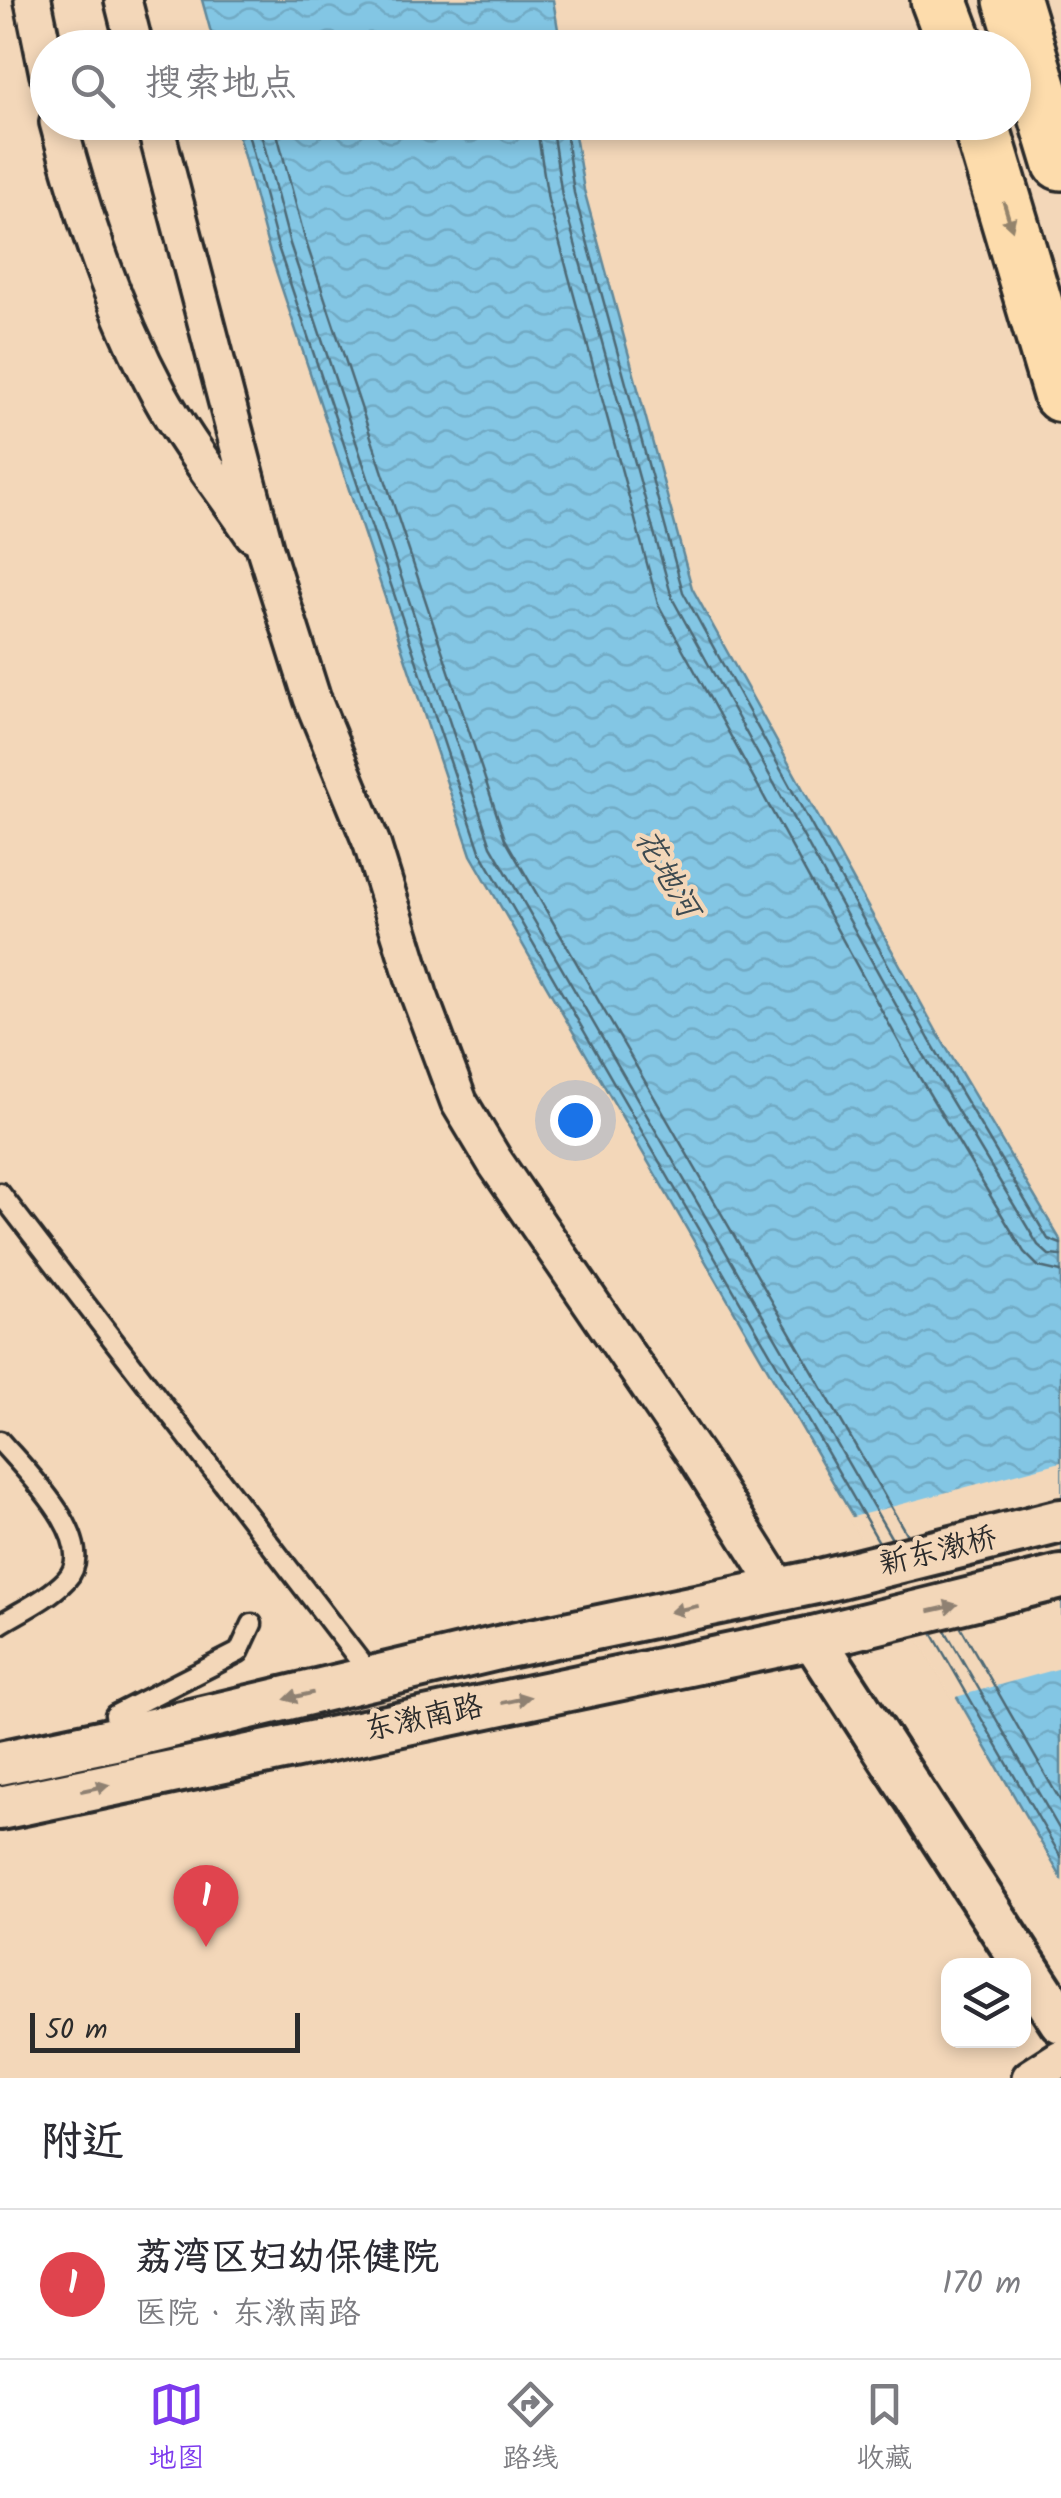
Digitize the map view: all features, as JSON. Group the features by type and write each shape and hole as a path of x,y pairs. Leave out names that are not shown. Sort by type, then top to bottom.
{"main road":[{"path":"939,0 950,30"},
{"path":"1012,0 1020,30"},
{"path":"1031,68 1061,162"},
{"path":"985,140 1061,394"}],"street":[{"path":"33,0 39,30"},
{"path":"123,0 130,30"},
{"path":"63,140 117,308 161,397 266,552"},
{"path":"159,140 266,552 312,698 372,844 418,995 459,1102 495,1162 696,1456 798,1585"},
{"name":"新东漖桥","path":"798,1585 1061,1521"},
{"name":"新东漖桥","path":"830,1633 1061,1577"},
{"name":"东漖南路","path":"0,1763 798,1585"},
{"path":"830,1633 1061,2021"},
{"name":"东漖南路","path":"0,1808 830,1633"},
{"path":"1032,2078 1061,2058"}],"lane":[{"path":"0,1194 373,1678"},
{"path":"0,1441 62,1513 70,1530 74,1563 68,1579 0,1624"},
{"path":"119,1738 115,1715 239,1652 252,1624"}],"water":[{"path":"202,0 553,0 558,30 210,30"},
{"name":"花地河","path":"240,140 576,140 584,190 692,588 938,1034 1061,1241 1061,1877 471,855 269,250"}],"pier":[{"path":"1061,1462 1061,1668 952,1698 849,1518"}],"place":[{"name":"荔湾区妇幼保健院","path":"206,1947"}]}
